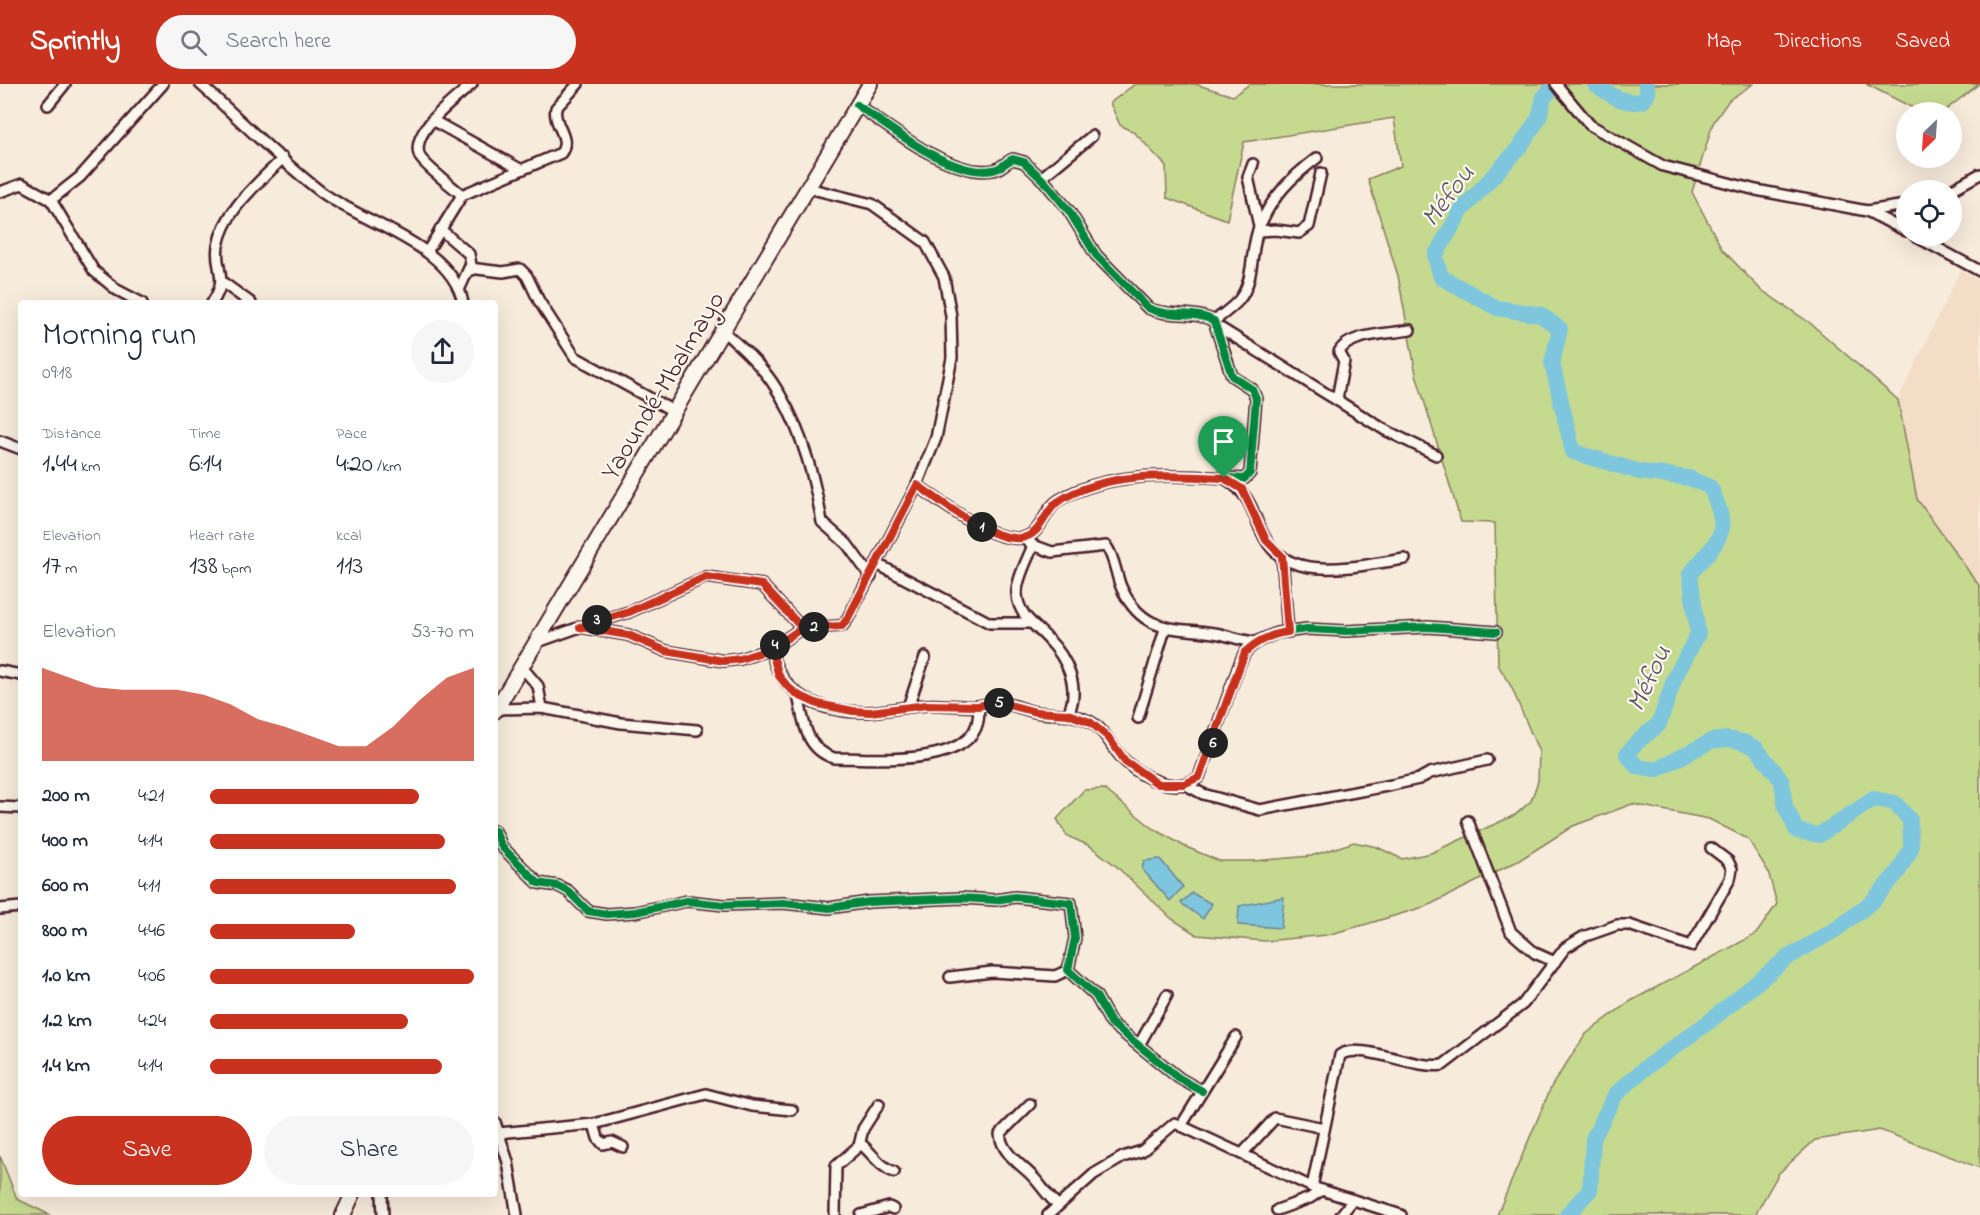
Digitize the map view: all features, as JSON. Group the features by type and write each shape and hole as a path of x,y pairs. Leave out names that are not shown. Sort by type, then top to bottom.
{"highway":[{"name":"Yaoundé-Mbalmayo","path":"498,705 724,332 870,84"},
{"path":"343,1215 352,1197"}],"street":[{"path":"48,105 65,84"},
{"path":"51,200 80,177 163,84"},
{"path":"200,84 320,191 427,252 450,273 460,288 462,300"},
{"path":"462,195 421,158 417,146 420,136 432,120 472,84"},
{"path":"427,252 462,195 561,153 565,147 565,139 554,113 560,102 578,84"},
{"path":"1556,84 1590,125 1614,141 1663,166 1756,190 1867,211 1896,226"},
{"path":"857,105 938,159 983,171 999,168 1007,162 1018,159 1041,178 1069,211 1096,255 1148,308 1156,312 1206,317 1385,430 1436,455"},
{"path":"432,120 520,170"},
{"path":"1041,178 1092,136"},
{"path":"213,300 222,282 218,247 229,215 283,158"},
{"path":"1215,324 1245,291 1259,228 1285,183 1317,158"},
{"path":"1253,164 1248,177 1259,228"},
{"path":"1259,228 1299,233 1309,226 1321,172"},
{"path":"1962,184 1980,174"},
{"path":"0,192 22,184 51,200 94,271 117,290 136,300"},
{"path":"580,627 628,635 666,651 724,661 740,659 771,649 802,628 842,626 871,577 917,485 936,438 949,380 951,316 944,277 925,242 872,204 808,188"},
{"path":"1867,211 1896,207"},
{"path":"440,229 469,255 472,270"},
{"path":"1934,246 1980,271"},
{"path":"460,288 469,268 503,272 520,269 527,276 539,301 575,357 675,412"},
{"path":"222,282 247,300"},
{"path":"917,485 988,530 1005,537 1023,538 1034,533 1058,501 1095,485 1138,477 1244,479 1250,473 1256,398 1252,389 1229,372 1215,324"},
{"path":"1337,399 1344,361 1339,352 1340,349 1354,340 1410,330"},
{"path":"724,332 750,355 772,383 792,420 805,456 817,494 822,522 847,544 871,577"},
{"path":"0,441 18,449"},
{"path":"1224,478 1242,489 1266,540 1282,556 1299,564 1318,568 1405,559"},
{"path":"1023,538 1033,546 1052,552 1106,546 1122,589 1130,603 1153,624 1165,629 1220,634 1256,642"},
{"path":"1033,546 1017,592 1020,607 1031,624 1049,639 1071,678 1074,698 1068,714"},
{"path":"1282,556 1288,632"},
{"path":"877,564 990,623 1031,624"},
{"path":"533,644 637,609 706,577 762,585 802,628"},
{"path":"771,649 779,676 798,695 818,704 853,711 978,706 998,702 1036,712 1068,714 1090,722 1108,737 1125,761 1158,784 1184,784 1199,777 1240,663 1245,652 1256,642 1277,633 1307,629 1346,631 1428,627 1496,632"},
{"path":"1138,718 1165,629"},
{"path":"908,707 925,657"},
{"path":"521,666 538,686 542,708"},
{"path":"0,671 18,674"},
{"path":"798,695 811,745 823,755 834,758 911,757 949,752 969,739 978,727 980,719 978,706"},
{"path":"498,710 542,708 621,723 697,730"},
{"path":"1184,784 1203,795 1260,810 1392,785 1419,779 1430,773 1487,760"},
{"path":"0,807 18,808"},
{"path":"1468,821 1511,932 1535,953 1555,962"},
{"path":"498,838 502,847 538,883 558,886 568,891 588,911 608,914 635,912 687,901 724,905 783,903 829,908 869,902 961,898 995,900 1015,897 1071,903 1075,938 1068,970"},
{"path":"1312,1187 1340,1055 1354,1051 1430,1068 1443,1065 1522,1004 1565,948 1617,925 1629,925 1691,946 1730,879 1732,869 1728,861 1711,848"},
{"path":"0,909 18,907"},
{"path":"950,978 992,972 1055,976 1068,970"},
{"path":"1068,970 1096,996 1111,1023 1179,1078 1202,1091"},
{"path":"1139,1045 1167,994"},
{"path":"1181,1125 1236,1037"},
{"path":"517,1215 508,1162 498,1133 594,1124 706,1094 752,1106 792,1110"},
{"path":"835,1215 836,1166 859,1146 863,1129 879,1104"},
{"path":"1030,1104 1000,1134 1001,1140 1009,1155 1034,1178 1052,1212 1094,1174 1124,1157 1142,1151 1175,1123 1312,1187 1401,1215"},
{"path":"1242,1154 1275,1118 1324,1128"},
{"path":"594,1124 598,1138 603,1144 612,1142 623,1147"},
{"path":"859,1146 861,1144 872,1153 877,1162 894,1172"},
{"path":"1277,1210 1310,1198 1322,1190"},
{"path":"382,1197 383,1215"},
{"path":"1341,1215 1353,1200"},
{"path":"861,1215 889,1207 892,1209"}],"shaded area":[{"path":"1961,269 1980,282 1980,587 1917,499 1898,400"}],"green space":[{"path":"1135,84 1195,84 1233,96 1250,84 1753,84 1729,100 1713,123 1692,192 1722,249 1760,289 1810,323 1898,400 1917,499 1980,587 1980,1168 1880,1130 1815,1140 1779,1173 1755,1215 1497,1215 1552,1085 1586,1034 1629,1002 1756,934 1777,904 1768,871 1748,839 1709,819 1632,804 1573,826 1518,861 1427,906 1327,935 1265,941 1197,935 1172,919 1116,866 1090,846 1067,836 1057,819 1084,790 1104,789 1154,829 1184,846 1219,861 1254,861 1311,856 1354,842 1377,847 1402,859 1431,853 1515,815 1531,801 1538,781 1539,752 1511,686 1498,665 1495,523 1461,522 1416,374 1398,276 1368,179 1401,166 1394,118 1244,142 1227,220 1167,198 1166,166 1135,133 1120,125 1110,103"},
{"path":"1866,84 1979,84 1956,102 1901,102"},
{"path":"0,1156 17,1199 50,1215 0,1215"}],"water":[{"path":"1160,859 1183,887 1170,901 1142,869 1144,861"},
{"path":"1192,893 1212,904 1203,919 1181,903"},
{"path":"1284,897 1281,928 1238,925 1239,906"}],"waterway":[{"name":"Méfou","path":"1557,84 1544,97 1539,118 1519,148 1461,211 1435,256 1441,277 1497,308 1541,315 1560,329 1552,363 1573,452 1640,472 1689,478 1710,487 1717,503 1722,525 1720,534 1716,543 1690,574 1698,634 1675,677 1659,724 1635,744 1627,754 1637,767 1656,770 1711,741 1728,739 1743,742 1756,748 1782,781 1785,806 1797,831 1819,835 1874,799 1895,803 1910,820 1911,849 1898,872 1873,901 1838,928 1787,958 1710,1021 1644,1069 1615,1095 1593,1139 1590,1190 1567,1215"},
{"name":"Méfou","path":"1595,84 1606,92 1630,102 1643,101 1648,93 1646,84"}],"cycle path":[{"path":"857,105 922,149 959,166 977,170 993,170 1013,159 1024,162 1045,182 1069,211 1096,255 1148,308 1164,313 1198,316 1214,321 1232,376 1252,389 1256,398 1250,473 1244,479 1150,476 1103,483 1059,500 1050,509 1039,527 1029,536 1022,538 1009,538 981,527 917,485"},
{"path":"771,649 783,679 806,699 819,705 851,712 868,712 927,705 977,706 997,703 1035,712 1076,716 1095,725 1120,756 1141,774 1170,785 1180,785 1199,777 1240,663 1245,652 1256,642 1277,633 1307,629 1346,631 1428,627 1496,632"},
{"path":"498,838 502,847 538,883 558,886 568,891 588,911 607,914 635,912 687,901 724,905 783,903 829,908 869,902 961,898 995,900 1015,897 1071,903 1075,938 1068,970 1096,996 1111,1023 1179,1078 1202,1091"}],"route":[{"path":"1224,478 1138,477 1095,485 1058,501 1050,507 1044,521 1034,533 1023,538 1005,537 988,530 917,485 842,626 802,628 771,649 740,659 724,661 666,651 628,635 580,627 629,612 706,577 762,585 802,628 788,636 771,649 779,676 798,695 818,704 853,711 870,712 927,705 978,706 998,702 1036,712 1068,714 1090,722 1108,737 1125,761 1158,784 1184,784 1199,777 1245,652 1256,642 1277,633 1288,632 1282,556 1266,540 1242,489 1224,478"}]}
